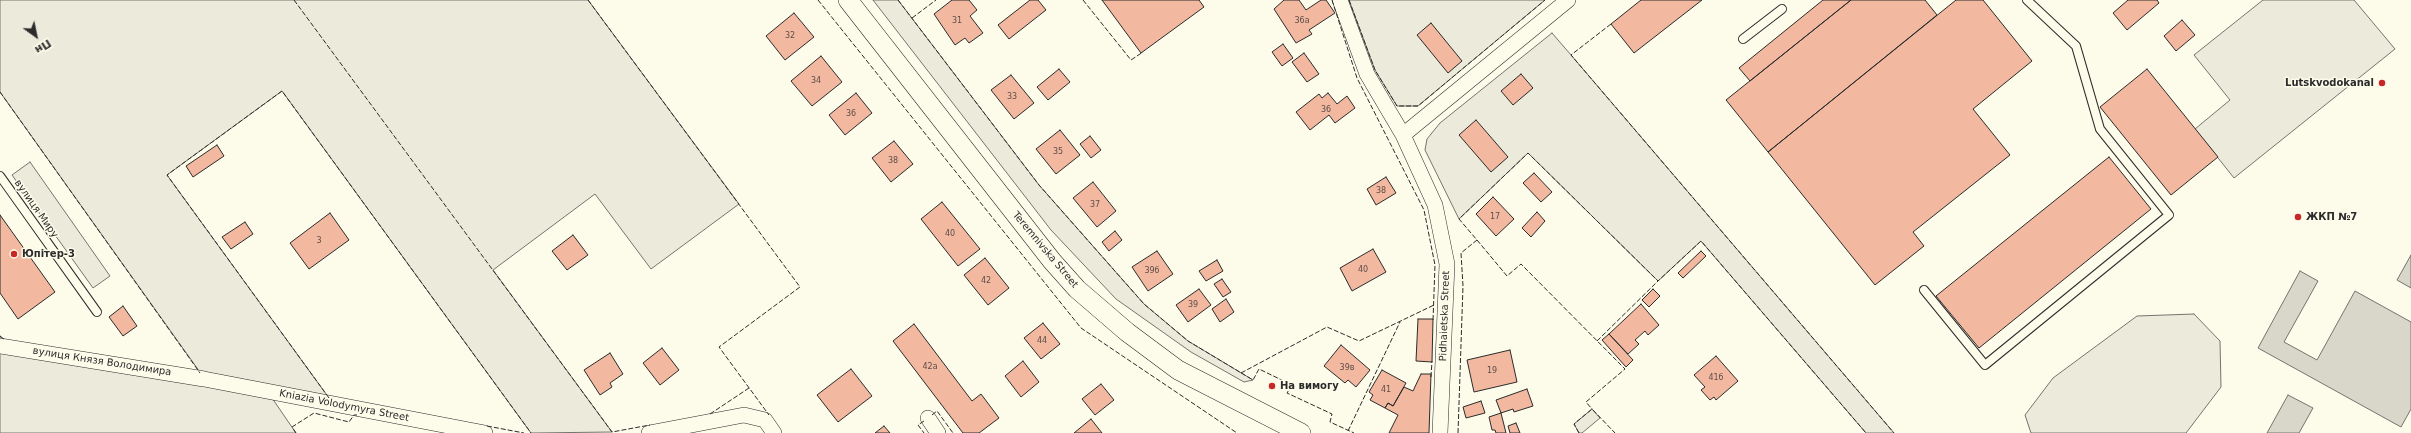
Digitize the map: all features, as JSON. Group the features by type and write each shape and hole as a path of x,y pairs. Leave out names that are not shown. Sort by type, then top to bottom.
{"street":[{"name":"Teremnivska Street","path":"848,0 1052,261 1077,288 1127,332 1178,370 1301,433"},
{"name":"Pidhaietska Street","path":"1340,0 1367,74 1403,135 1435,204 1447,264 1440,433"},
{"path":"1403,135 1568,0"},
{"name":"Kniazia Volodymyra Street","path":"0,346 204,379 485,433"},
{"path":"650,433 744,415 765,420 774,433"},
{"path":"928,418 938,433"}],"lane":[{"path":"1924,290 1985,365 2169,215 2100,129 2076,46 2027,0"},
{"path":"1743,39 1782,9"},
{"name":"вулиця Миру","path":"0,176 97,312"}],"shaded area":[{"path":"0,0 588,0 739,204 651,269 595,194 493,270 612,432 531,433 282,91 167,175 329,398 202,375 0,92"},
{"path":"873,0 898,0 1039,185 1144,304 1188,341 1253,380 1244,382 1191,352 1116,299 1051,230"},
{"path":"1349,0 1545,0 1418,106 1397,106 1375,70"},
{"path":"2263,0 2354,0 2395,49 2234,178 2195,129 2230,100 2194,55"},
{"path":"1552,33 1894,433 1866,433 1701,241 1658,281 1528,153 1459,219 1425,150 1427,139 1440,123"},
{"path":"30,162 110,276 93,288 12,175"},
{"path":"2411,255 2411,288 2397,280"},
{"path":"2300,271 2318,281 2284,342 2317,360 2355,291 2411,322 2411,409 2401,427 2258,348"},
{"path":"2194,314 2220,341 2221,387 2186,433 2031,433 2025,415 2053,378 2137,316"},
{"path":"0,336 2,339 272,398 296,433 0,433"},
{"path":"2288,395 2313,408 2299,433 2267,433"},
{"path":"1592,409 1600,418 1582,433 1579,433 1574,424"}],"building":[{"path":"952,0 969,0 977,10 970,16 983,33 969,43 965,38 955,45 934,14"},
{"path":"1030,0 1038,0 1046,10 1009,39 998,25"},
{"path":"1102,0 1199,0 1204,7 1141,53"},
{"path":"1284,0 1299,0 1306,10 1321,0 1326,0 1335,13 1309,30 1312,34 1296,43 1274,9"},
{"path":"1641,0 1702,0 1634,53 1611,24"},
{"path":"1823,0 1851,0 1750,81 1739,68"},
{"path":"1851,0 1925,0 1937,15 1768,152 1726,100"},
{"path":"1956,0 1983,0 2032,61 1973,109 2010,155 1913,232 1924,246 1875,285 1768,152"},
{"path":"2128,0 2157,0 2159,3 2127,30 2113,13"},
{"path":"794,13 814,37 785,60 766,36"},
{"path":"2182,20 2195,35 2176,51 2164,36"},
{"path":"1431,23 1462,61 1448,73 1417,35"},
{"path":"1283,44 1293,58 1282,66 1272,52"},
{"path":"1304,53 1319,74 1307,82 1292,62"},
{"path":"821,56 842,82 812,106 791,81"},
{"path":"1059,69 1070,82 1048,100 1037,87"},
{"path":"2147,69 2218,157 2171,195 2100,107"},
{"path":"1521,74 1533,88 1513,105 1501,91"},
{"path":"1011,75 1034,103 1014,119 991,90"},
{"path":"856,93 872,113 845,135 829,115"},
{"path":"1328,93 1337,104 1347,96 1355,108 1335,123 1329,115 1310,130 1296,112 1319,94 1322,98"},
{"path":"1476,120 1508,157 1491,172 1459,135"},
{"path":"1060,130 1080,155 1056,174 1036,149"},
{"path":"1090,136 1101,150 1091,158 1080,144"},
{"path":"894,141 913,164 891,182 872,158"},
{"path":"217,145 224,156 193,177 186,166"},
{"path":"2109,157 2151,209 1979,348 1936,296"},
{"path":"1534,173 1552,192 1541,202 1523,183"},
{"path":"1386,177 1396,193 1376,205 1367,189"},
{"path":"1093,182 1116,211 1097,227 1073,198"},
{"path":"1493,197 1514,219 1496,236 1476,214"},
{"path":"942,202 980,249 958,266 921,219"},
{"path":"1537,212 1545,221 1531,237 1522,228"},
{"path":"330,213 349,240 309,269 290,243"},
{"name":"Юпітер-3","path":"0,215 55,292 18,319 0,293"},
{"path":"245,222 253,234 231,249 222,237"},
{"path":"1115,231 1122,240 1109,251 1102,242"},
{"path":"573,235 588,255 567,270 552,251"},
{"path":"1373,249 1386,272 1352,291 1340,268"},
{"path":"1157,251 1173,274 1148,291 1132,267"},
{"path":"1701,251 1706,256 1683,278 1678,273"},
{"path":"985,258 1009,288 988,305 964,275"},
{"path":"1217,260 1223,271 1206,281 1199,271"},
{"path":"1222,279 1231,292 1223,297 1214,284"},
{"path":"1199,289 1211,305 1188,322 1176,305"},
{"path":"1653,289 1660,296 1649,307 1642,300"},
{"path":"1226,299 1234,312 1220,322 1212,309"},
{"path":"1641,304 1659,325 1648,335 1645,331 1635,340 1639,344 1628,354 1609,334"},
{"path":"123,306 137,326 123,336 109,317"},
{"path":"1418,319 1433,319 1432,362 1416,361"},
{"path":"1043,323 1060,344 1041,359 1024,338"},
{"path":"914,324 972,401 981,394 999,418 979,433 963,433 893,341"},
{"path":"1609,334 1633,360 1626,367 1602,340"},
{"path":"1341,345 1370,370 1356,387 1348,380 1345,383 1324,366"},
{"path":"662,348 679,370 660,385 643,363"},
{"path":"1510,350 1517,382 1474,392 1467,360"},
{"path":"610,353 623,374 610,383 612,387 600,395 584,370"},
{"path":"1716,356 1738,381 1716,400 1714,397 1710,400 1701,390 1705,387 1694,375"},
{"path":"1023,361 1039,382 1021,397 1005,376"},
{"path":"851,369 872,396 838,422 817,395"},
{"path":"1382,370 1406,383 1393,406 1388,403 1385,408 1370,400 1373,395 1369,392"},
{"path":"1421,374 1431,374 1429,433 1389,433 1398,415 1385,408 1388,403 1393,406 1404,387 1413,391"},
{"path":"1101,384 1114,400 1095,415 1082,399"},
{"path":"1527,389 1533,406 1514,412 1513,409 1501,413 1496,400"},
{"path":"1481,401 1485,413 1466,418 1463,407"},
{"path":"1501,413 1506,433 1496,433 1495,430 1492,430 1489,417"},
{"path":"1091,419 1102,433 1074,433"},
{"path":"1516,423 1520,433 1510,433 1508,426"},
{"path":"884,426 890,433 875,433"}],"fence":[{"path":"294,0 612,432 650,425"},
{"path":"588,0 800,287 719,347 769,415"},
{"path":"818,0 1081,328 1237,433"},
{"path":"898,0 1039,185 1144,304 1188,341 1253,380 1259,369 1292,385 1287,393 1332,414 1330,422 1354,433"},
{"path":"912,18 936,0"},
{"path":"1083,0 1131,60 1143,52"},
{"path":"1332,0 1357,78 1424,210 1435,265 1433,321"},
{"path":"1349,0 1375,70 1397,106 1418,106 1545,0"},
{"path":"1611,24 1571,55 1894,433"},
{"path":"329,398 167,175 282,91 531,433"},
{"path":"0,92 200,373"},
{"path":"1458,433 1463,286 1461,253 1477,240 1459,219 1528,153 1658,281 1701,241 1866,433"},
{"path":"1477,240 1507,276 1521,264 1625,369 1586,402 1592,409"},
{"path":"1597,341 1658,281"},
{"path":"1241,373 1327,327 1359,341 1434,305"},
{"path":"1348,431 1400,322"},
{"path":"0,336 5,340"},
{"path":"1431,377 1432,361"},
{"path":"710,414 749,388"},
{"path":"1579,433 1574,424 1592,409 1615,433"},
{"path":"932,415 937,411 953,433"},
{"path":"296,433 292,427 314,413 349,422 354,415 357,415"},
{"path":"924,421 918,425 924,433"},
{"path":"487,426 524,433"}],"place":[{"name":"Lutskvodokanal","path":"2382,83"},
{"name":"ЖКП №7","path":"2298,217"},
{"name":"Юпітер-3","path":"14,254"},
{"name":"На вимогу","path":"1272,386"}]}
